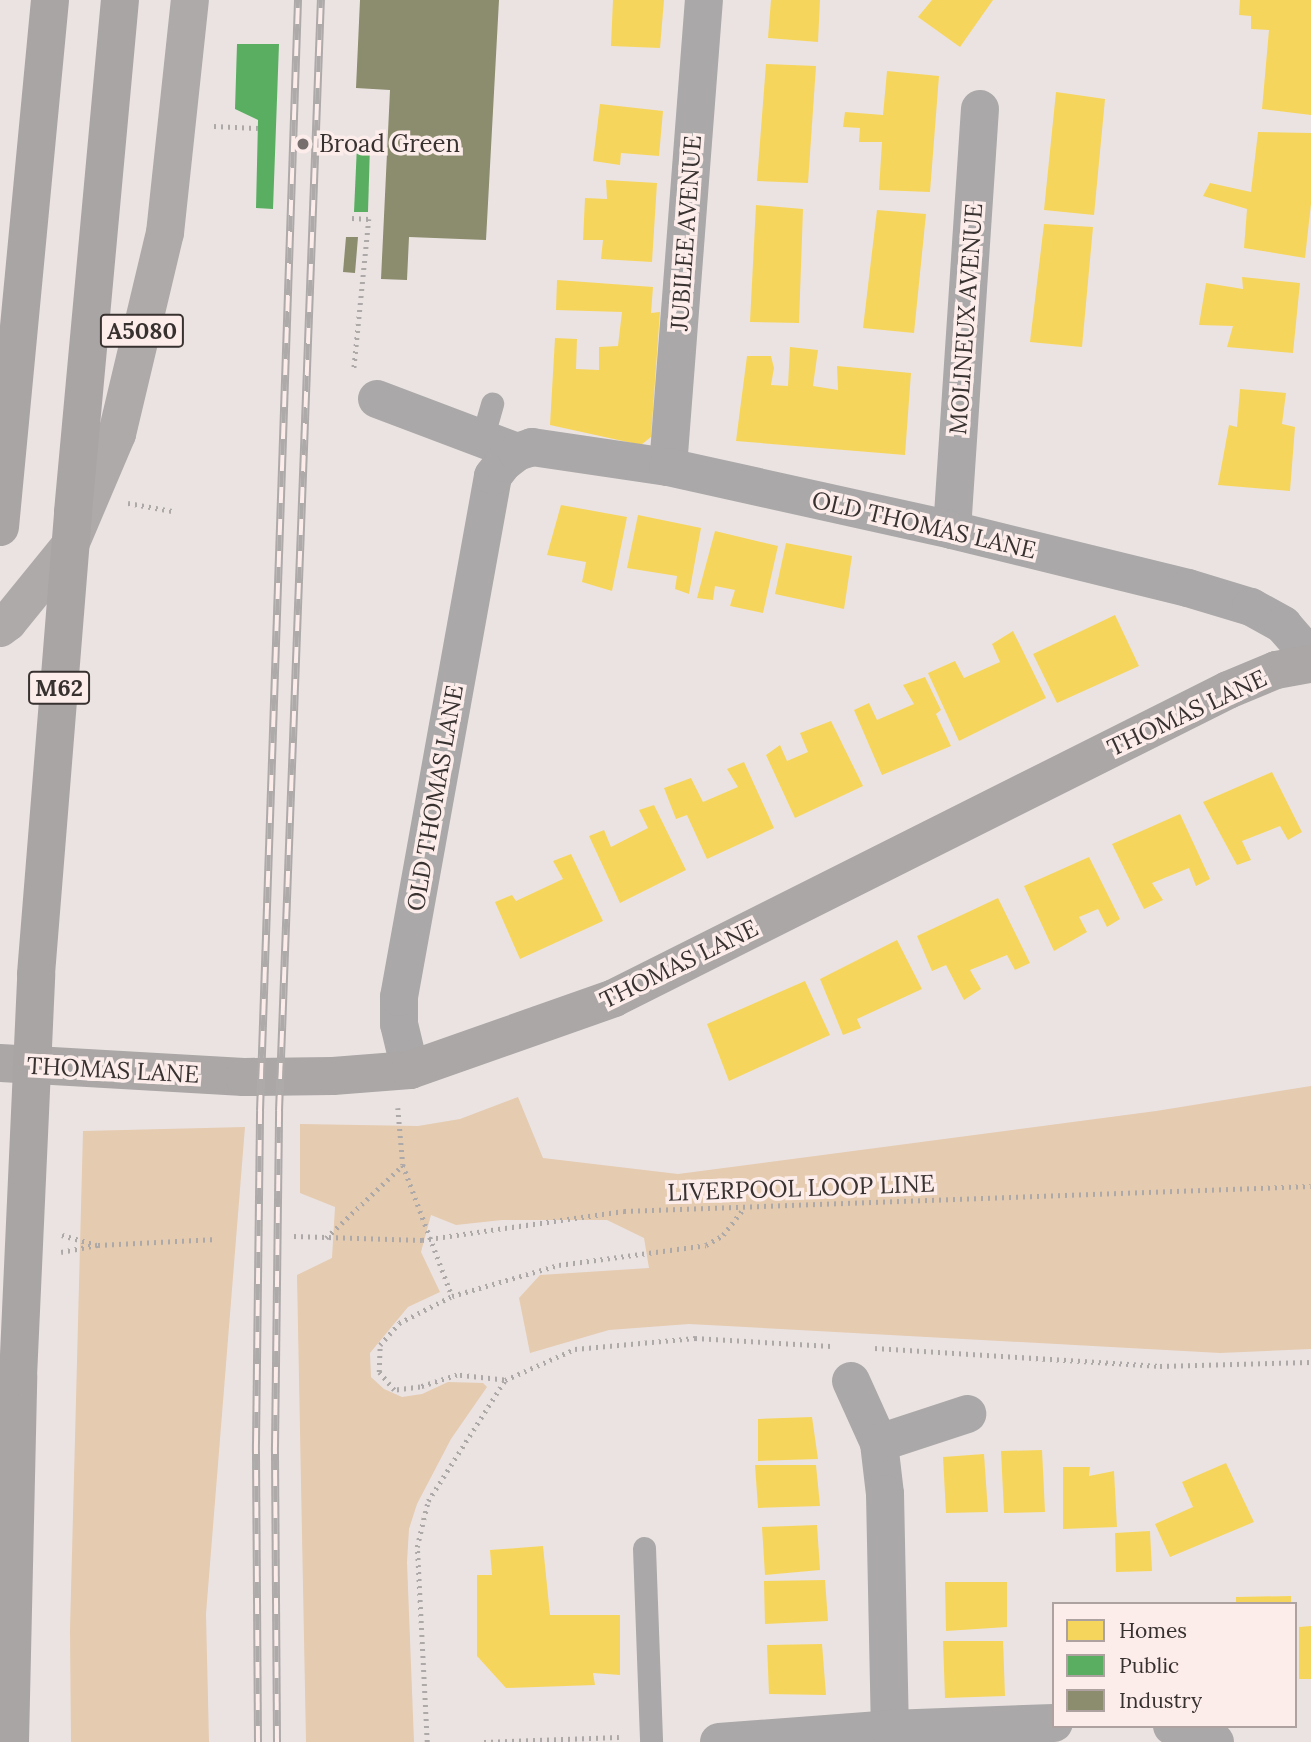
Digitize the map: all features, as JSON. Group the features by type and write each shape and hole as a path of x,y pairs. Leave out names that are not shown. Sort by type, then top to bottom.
{"highway":[{"path":"0,527 50,0"},
{"name":"M62","path":"10,1742 18,1377 36,974 73,512 120,0"}],"main road":[{"name":"A5080","path":"0,628 8,622 69,547 117,434 165,233 190,0"}],"street":[{"name":"JUBILEE AVENUE","path":"668,467 704,0"},
{"name":"MOLINEUX AVENUE","path":"952,530 980,109"},
{"name":"OLD THOMAS LANE","path":"377,399 499,446 532,447 668,467 952,530 1188,588 1251,607 1283,625 1311,657"},
{"name":"OLD THOMAS LANE","path":"402,1071 399,997 493,476 503,463 499,446"},
{"name":"THOMAS LANE","path":"0,1063 244,1077 402,1071 614,998 1228,690 1276,670 1311,664"},
{"path":"853,1358 878,1443 885,1493 890,1729"},
{"path":"878,1443 967,1414"},
{"path":"719,1742 890,1729 1052,1723"},
{"path":"1191,1728 1215,1742"}],"lane":[{"path":"492,403 499,446"},
{"path":"644,1548 651,1739"}],"path":[{"path":"352,218 369,219 352,366 377,399"},
{"path":"402,1071 403,1165 453,1296"},
{"path":"326,1238 403,1165"},
{"name":"LIVERPOOL LOOP LINE","path":"294,1236 430,1239 624,1211 1311,1186"},
{"path":"745,1207 723,1235 706,1245 559,1265 453,1296 399,1323 380,1345 379,1372 394,1390 420,1387 457,1375 505,1380 575,1349 695,1338 853,1358 1160,1366 1311,1362"},
{"path":"49,1254 98,1245 217,1239"},
{"path":"427,1742 417,1547 428,1501 505,1380"},
{"path":"484,1742 651,1739"}],"shaded area":[{"path":"1311,1086 1311,1349 1220,1353 689,1324 609,1330 530,1353 519,1298 540,1275 649,1268 644,1238 607,1220 502,1220 456,1225 431,1215 421,1252 440,1292 408,1307 370,1353 371,1377 384,1389 402,1397 422,1394 448,1382 483,1383 487,1387 451,1439 417,1504 409,1529 407,1562 414,1742 306,1742 297,1275 332,1258 335,1207 300,1193 300,1124 418,1126 460,1119 518,1097 543,1158 678,1174 1156,1111"},
{"path":"245,1127 206,1614 209,1742 71,1742 70,1630 83,1131"}],"building: Homes":[{"path":"613,0 664,0 660,48 611,46"},
{"path":"771,0 820,0 818,42 768,38"},
{"path":"932,0 993,0 960,47 918,17"},
{"path":"1240,0 1311,0 1311,115 1262,109 1269,30 1251,29 1251,16 1239,15"},
{"path":"766,64 816,66 808,183 757,181"},
{"path":"887,71 939,76 930,192 879,190 882,142 859,142 860,128 843,127 845,112 883,115"},
{"path":"1056,92 1105,99 1094,215 1044,210"},
{"path":"600,104 663,111 659,156 621,153 620,165 593,161"},
{"path":"1258,132 1311,133 1311,204 1305,258 1244,248 1247,209 1203,196 1210,183 1251,192"},
{"path":"606,180 657,183 652,262 601,259 603,240 583,240 585,198 607,199"},
{"path":"756,205 803,209 799,323 750,322"},
{"path":"877,210 926,214 914,333 863,328"},
{"path":"1044,224 1093,227 1082,347 1030,342"},
{"path":"1242,277 1300,283 1293,353 1227,347 1233,326 1199,325 1206,283 1243,289"},
{"path":"557,280 653,287 651,313 660,312 651,437 641,445 550,425 555,338 577,339 576,369 599,370 599,347 618,346 622,312 556,310"},
{"path":"790,347 818,350 813,386 838,390 837,366 911,373 905,455 736,441 747,356 771,356 774,368 771,385 788,386"},
{"path":"1240,389 1286,393 1282,424 1295,427 1290,491 1218,485 1229,425 1237,427"},
{"path":"561,505 627,517 612,591 582,582 586,562 547,555"},
{"path":"638,515 701,528 689,594 675,589 677,576 627,568"},
{"path":"715,531 778,546 763,613 730,606 735,590 715,586 713,600 697,598"},
{"path":"786,543 852,556 844,609 775,594"},
{"path":"1115,615 1139,666 1057,703 1033,654"},
{"path":"1013,631 1046,698 959,741 928,673 955,661 964,678 1000,662 992,644"},
{"path":"925,677 941,710 936,714 951,746 882,775 854,710 869,703 877,720 914,704 903,685"},
{"path":"831,721 863,786 795,818 766,755 780,745 787,761 808,752 800,733"},
{"path":"744,762 774,828 707,859 687,815 676,819 664,788 691,778 703,802 738,787 727,769"},
{"path":"1272,772 1302,832 1288,840 1280,826 1242,841 1251,860 1237,865 1203,802"},
{"path":"654,805 686,870 620,903 589,836 604,830 611,847 648,828 639,810"},
{"path":"1180,814 1210,879 1196,886 1189,868 1152,883 1163,900 1144,909 1112,844"},
{"path":"571,854 603,921 520,959 495,902 512,895 516,901 563,879 553,861"},
{"path":"1089,857 1120,919 1107,927 1098,909 1079,917 1087,932 1054,951 1024,886"},
{"path":"998,898 1030,963 1015,970 1007,955 970,970 981,989 964,1000 946,965 932,971 917,936"},
{"path":"897,940 922,989 857,1019 861,1028 843,1035 820,979"},
{"path":"805,981 830,1035 729,1081 707,1024"},
{"path":"812,1417 818,1459 758,1461 758,1419"},
{"path":"1042,1450 1045,1512 1004,1513 1001,1451"},
{"path":"984,1454 988,1512 946,1513 943,1457"},
{"path":"1226,1463 1254,1522 1170,1557 1155,1524 1193,1507 1182,1482"},
{"path":"755,1465 816,1465 820,1506 758,1508"},
{"path":"1063,1467 1090,1467 1089,1476 1114,1471 1117,1527 1063,1529"},
{"path":"817,1525 820,1570 765,1575 762,1527"},
{"path":"1150,1531 1152,1571 1116,1572 1115,1533"},
{"path":"543,1546 550,1615 620,1615 620,1675 593,1673 595,1685 506,1688 477,1656 477,1575 492,1575 490,1550"},
{"path":"825,1580 828,1621 765,1624 764,1581"},
{"path":"945,1582 1007,1582 1007,1627 946,1631"},
{"path":"1291,1596 1291,1602 1236,1602 1236,1597"},
{"path":"1311,1626 1311,1679 1299,1679 1299,1627"},
{"path":"943,1641 1003,1641 1005,1696 945,1698"},
{"path":"822,1644 826,1695 769,1694 767,1645"}],"building: Public":[{"name":"Broad Green","path":"237,44 279,44 273,209 256,208 258,120 235,109"},
{"name":"Broad Green","path":"357,145 370,145 368,212 354,212"}],"building: Industry":[{"path":"360,0 499,0 486,240 409,237 407,280 381,279 390,90 356,88"},
{"path":"346,237 358,237 355,273 343,272"}],"railway":[{"path":"258,1742 256,1444 260,1111 298,0"},
{"path":"277,1742 275,1447 279,1111 321,0"}],"place":[{"name":"Broad Green","path":"303,144"}]}
